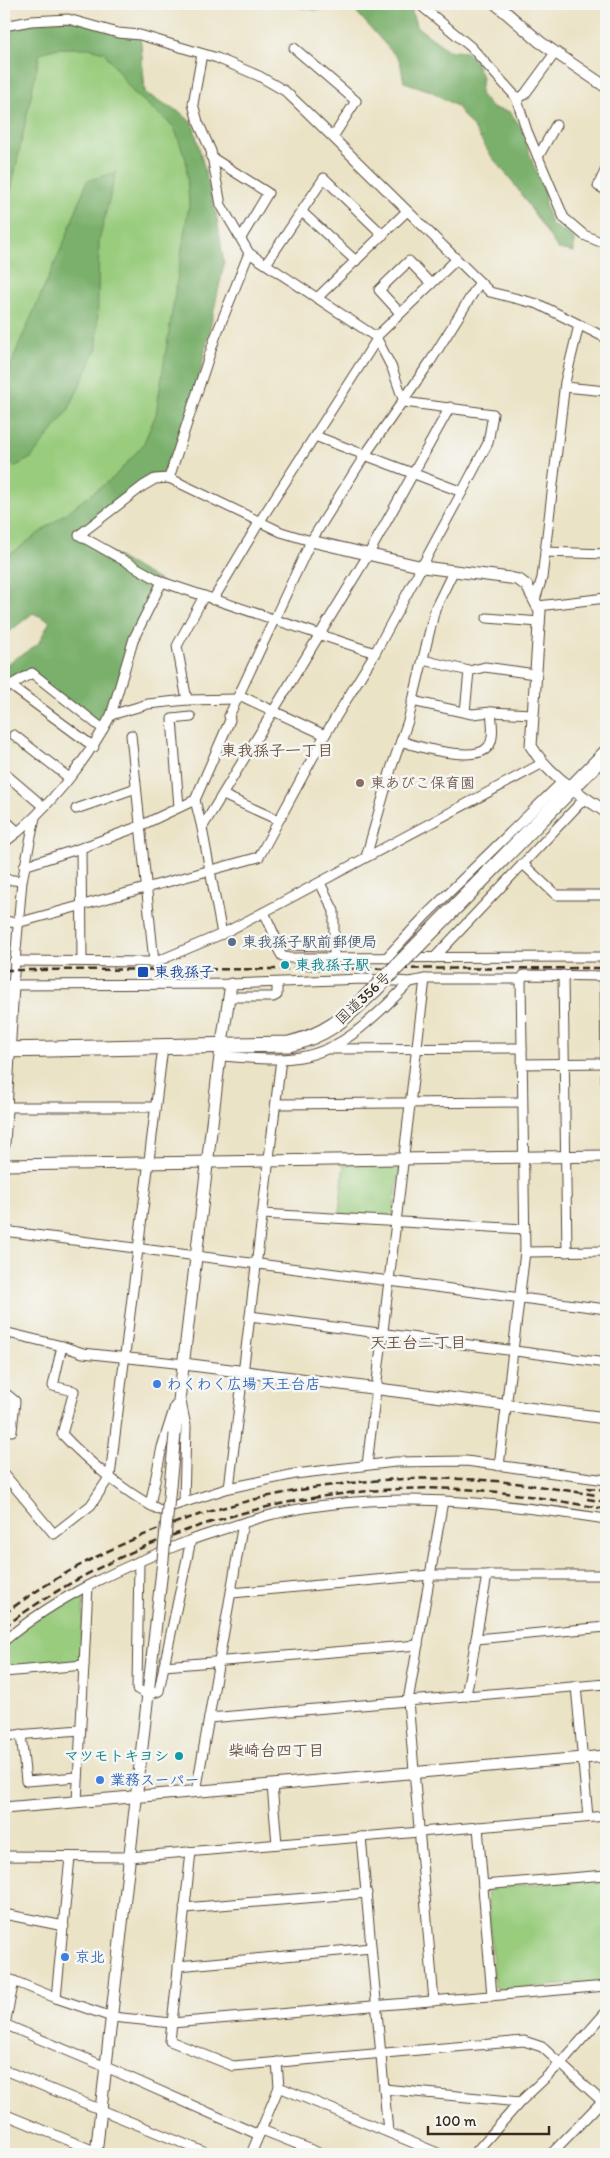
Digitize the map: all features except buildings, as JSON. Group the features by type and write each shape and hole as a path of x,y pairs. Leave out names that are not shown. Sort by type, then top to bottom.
{"highway":[{"name":"国道356号","path":"6,1050 162,1047 221,1051 288,1044 316,1036 341,1021 375,989 567,786 606,753"}],"street":[{"path":"419,4 471,47 517,100 538,157 564,218 584,235 598,240 606,240"},
{"path":"496,4 555,53 606,87"},
{"path":"4,26 31,21 68,20 118,33 140,35 234,65 285,91 490,292 530,301 606,338"},
{"path":"294,48 356,101 333,137"},
{"path":"517,100 525,94 555,53"},
{"path":"202,54 193,104 198,122 211,151 221,205 248,253 376,338 392,368 404,402"},
{"path":"538,157 556,125"},
{"path":"211,157 268,193 241,238"},
{"path":"606,169 598,186 606,190"},
{"path":"266,264 324,178 383,235"},
{"path":"318,298 407,211"},
{"path":"302,212 356,261"},
{"path":"169,478 212,346 248,253"},
{"path":"213,600 260,521 376,338 456,260"},
{"path":"400,313 380,290 409,261 431,284"},
{"path":"222,934 195,800 238,697 312,541 365,455 404,402 480,282"},
{"path":"579,326 567,373 542,578 537,603 540,622 531,746 543,763 567,786 606,812"},
{"path":"565,387 606,391"},
{"path":"4,921 17,923 259,857 325,736 375,653 488,443 493,414 404,402"},
{"path":"202,828 368,555 450,407"},
{"path":"315,436 462,492"},
{"path":"375,653 162,582 79,535 143,486 156,479 169,478 288,534 312,541 422,567 519,580 527,586 537,603"},
{"path":"545,552 606,554"},
{"path":"366,857 412,701 435,609 453,572"},
{"path":"4,844 35,817 94,747 111,715 134,638 162,582"},
{"path":"186,700 177,646 204,596"},
{"path":"537,603 606,598"},
{"path":"487,618 540,622"},
{"path":"423,660 469,671 485,667 535,674"},
{"path":"464,712 469,671"},
{"path":"94,747 7,687 32,673 103,729"},
{"path":"111,715 148,704 238,697 273,711 325,736"},
{"path":"412,701 472,714 491,712 532,714"},
{"path":"400,741 427,750 477,753 488,748 491,743 491,712"},
{"path":"179,807 172,719 191,717"},
{"path":"14,735 68,778"},
{"path":"131,735 154,962"},
{"path":"14,961 154,962 163,959 222,934 543,763"},
{"path":"4,773 44,806"},
{"path":"386,958 427,914 567,786"},
{"path":"76,809 136,788"},
{"path":"223,795 278,820"},
{"path":"434,958 585,798"},
{"path":"24,866 81,848 140,826 195,800"},
{"path":"4,1146 8,985 14,961 24,866 35,817"},
{"path":"4,819 18,832"},
{"path":"81,848 82,962"},
{"path":"523,864 556,895 606,895"},
{"path":"4,879 22,881"},
{"path":"320,883 334,910 334,959"},
{"path":"264,912 279,945 278,949 282,956 289,958 606,956"},
{"path":"279,945 334,946"},
{"path":"8,985 231,984 364,979 410,982 426,979 521,978 524,975 605,976 606,1082"},
{"path":"563,975 567,1252"},
{"path":"499,1466 525,1252 521,978"},
{"path":"367,1465 426,979"},
{"path":"221,1051 281,1059 295,1058 325,1049 349,1038 362,1028 410,982"},
{"path":"229,998 273,997 277,995 277,983"},
{"path":"4,2114 98,2153 101,2110 162,1570 179,1396 221,1051 231,984"},
{"path":"4,1474 54,1534 91,1504 110,1476 162,1047"},
{"path":"325,1049 522,1048"},
{"path":"229,1488 281,1059"},
{"path":"522,1064 606,1063"},
{"path":"276,1104 522,1102"},
{"path":"5,1107 155,1107"},
{"path":"4,1165 606,1156"},
{"path":"262,1214 525,1229"},
{"path":"4,1231 606,1309"},
{"path":"525,1252 606,1251"},
{"path":"250,1316 606,1363"},
{"path":"4,1345 5,1333 62,1346 83,1353 244,1371 606,1418"},
{"path":"62,1346 53,1386 74,1391 62,1434 75,1448 110,1476 160,1510 229,1488 295,1474 395,1462 466,1462 606,1480"},
{"path":"4,1392 15,1401 12,1431 4,1430"},
{"path":"179,1396 186,1426 184,1502"},
{"path":"150,1505 162,1447 179,1396"},
{"path":"4,1641 21,1626 88,1586 139,1561 191,1540 274,1514 329,1504 383,1500 443,1500 532,1508 606,1519"},
{"path":"434,2001 408,1701 443,1500"},
{"path":"196,1792 244,1523"},
{"path":"148,1695 159,1691 191,1540"},
{"path":"139,1561 138,1689 148,1695"},
{"path":"232,1593 430,1575 606,1575"},
{"path":"466,1696 487,1575"},
{"path":"77,1802 88,1586"},
{"path":"476,1639 606,1627"},
{"path":"164,1666 418,1645"},
{"path":"4,1672 84,1665"},
{"path":"209,1718 606,1684"},
{"path":"576,1686 588,1817"},
{"path":"4,1736 80,1730"},
{"path":"22,1734 26,1781 78,1777"},
{"path":"4,1808 606,1756"},
{"path":"272,1785 277,1844"},
{"path":"4,1856 129,1857 606,1816"},
{"path":"478,1827 492,1996"},
{"path":"361,1837 388,2132"},
{"path":"191,1852 170,2040 233,2066 524,2041 542,2047 605,2101 551,2154"},
{"path":"56,1998 70,1857"},
{"path":"483,1885 606,1875"},
{"path":"184,1908 367,1893"},
{"path":"4,1914 64,1926"},
{"path":"178,1966 371,1948"},
{"path":"4,1977 56,1998 112,2017 172,2023 606,1986"},
{"path":"14,1981 4,2026 260,2132 322,2154"},
{"path":"474,2154 520,2102 561,2063 606,2012"},
{"path":"252,2154 279,2087 277,2062"},
{"path":"4,2070 209,2154"},
{"path":"279,2087 440,2154"},
{"path":"384,2089 520,2102"}],"green space":[{"path":"284,4 410,4 416,26 448,50 466,52 475,61 482,77 480,94 492,108 510,112 521,127 533,164 544,187 545,204 551,224 574,238 574,252 558,249 513,182 491,156 475,130 456,106 431,91 404,82 400,61 353,8 315,10"},
{"path":"68,19 140,35 145,93 181,113 193,124 217,218 224,264 197,388 169,478 143,486 80,535 162,582 134,638 103,729 32,673 4,689 4,666 38,644 50,621 33,613 4,636 4,559 113,478 143,445 156,414 189,204 186,160 174,127 133,92 104,52 89,48 58,48 40,53 9,200 4,211 4,27"},
{"path":"4,27 140,35 145,93 181,113 219,231 166,473 4,583"},
{"path":"116,172 99,241 97,348 68,411 31,458 14,467 4,450 4,386 17,349 65,240 87,181"},
{"path":"400,1163 393,1219 339,1215 344,1164"},
{"path":"84,1592 81,1662 4,1669 4,1645 39,1618"},
{"path":"606,1878 606,1981 498,1990 495,1987 487,1891 489,1888"}],"railway":[{"path":"4,970 606,968"},
{"path":"4,1614 54,1580 107,1552 163,1528 221,1508 280,1494 341,1484 401,1479 461,1479 512,1483 596,1495"},
{"path":"587,1488 606,1490"},
{"path":"4,1627 54,1593 107,1564 162,1539 220,1519 279,1504 339,1494 400,1489 460,1489 515,1494 606,1509"},
{"path":"587,1499 606,1502"}],"place":[{"name":"東あびこ保育園","path":"360,783"},
{"name":"東我孫子駅前郵便局","path":"232,942"},
{"name":"東我孫子駅","path":"285,965"},
{"name":"東我孫子","path":"143,972"},
{"name":"わくわく広場 天王台店","path":"157,1384"},
{"name":"マツモトキヨシ","path":"179,1756"},
{"name":"業務スーパー","path":"100,1780"},
{"name":"京北","path":"65,1957"}],"district":[{"name":"東我孫子一丁目","path":"277,750"},
{"name":"天王台二丁目","path":"418,1342"},
{"name":"柴崎台四丁目","path":"276,1750"}]}
